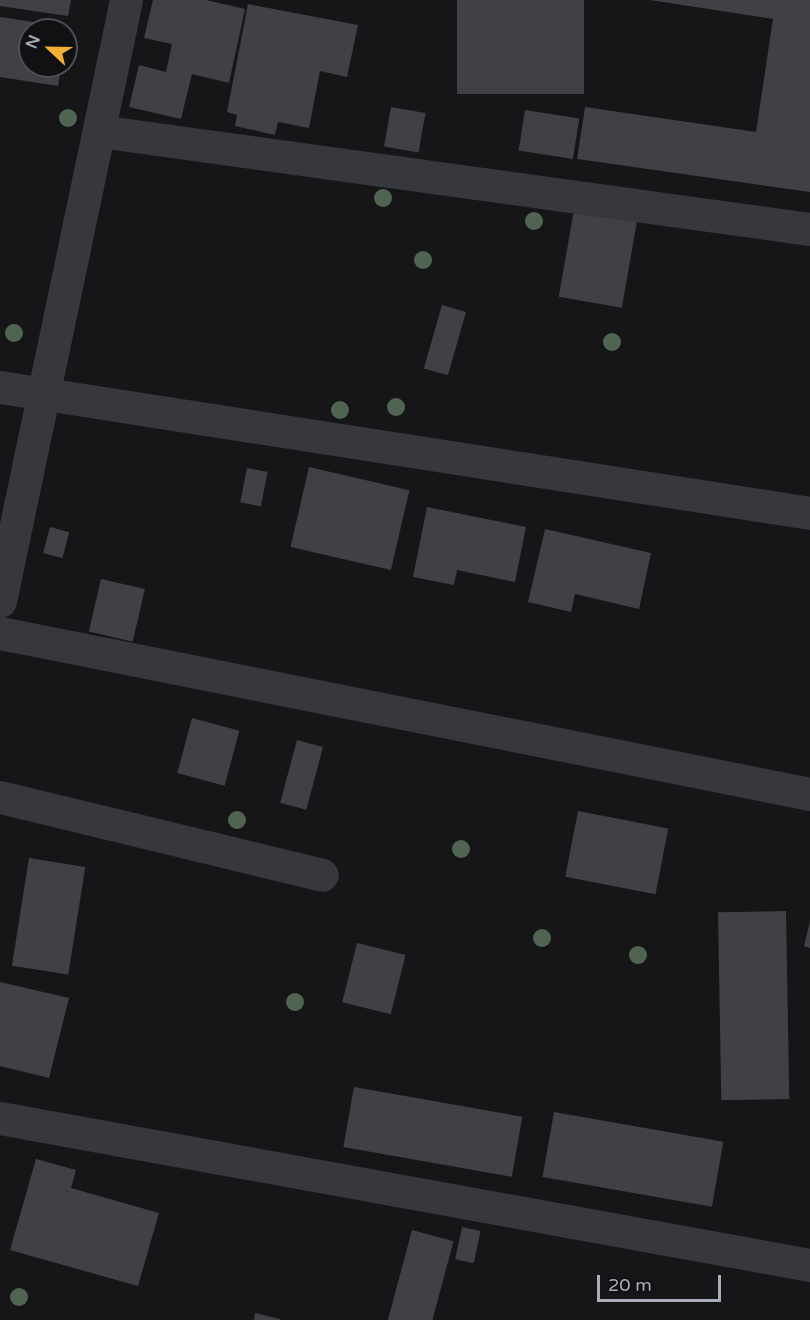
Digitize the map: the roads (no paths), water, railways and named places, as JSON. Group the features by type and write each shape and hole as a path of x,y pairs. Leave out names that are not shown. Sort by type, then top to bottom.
{"street":[{"path":"0,601 46,391 126,0"},
{"path":"99,131 810,229"},
{"path":"0,387 46,391 810,513"},
{"path":"0,633 810,794"},
{"path":"0,797 322,875"},
{"path":"0,1118 810,1265"}]}
